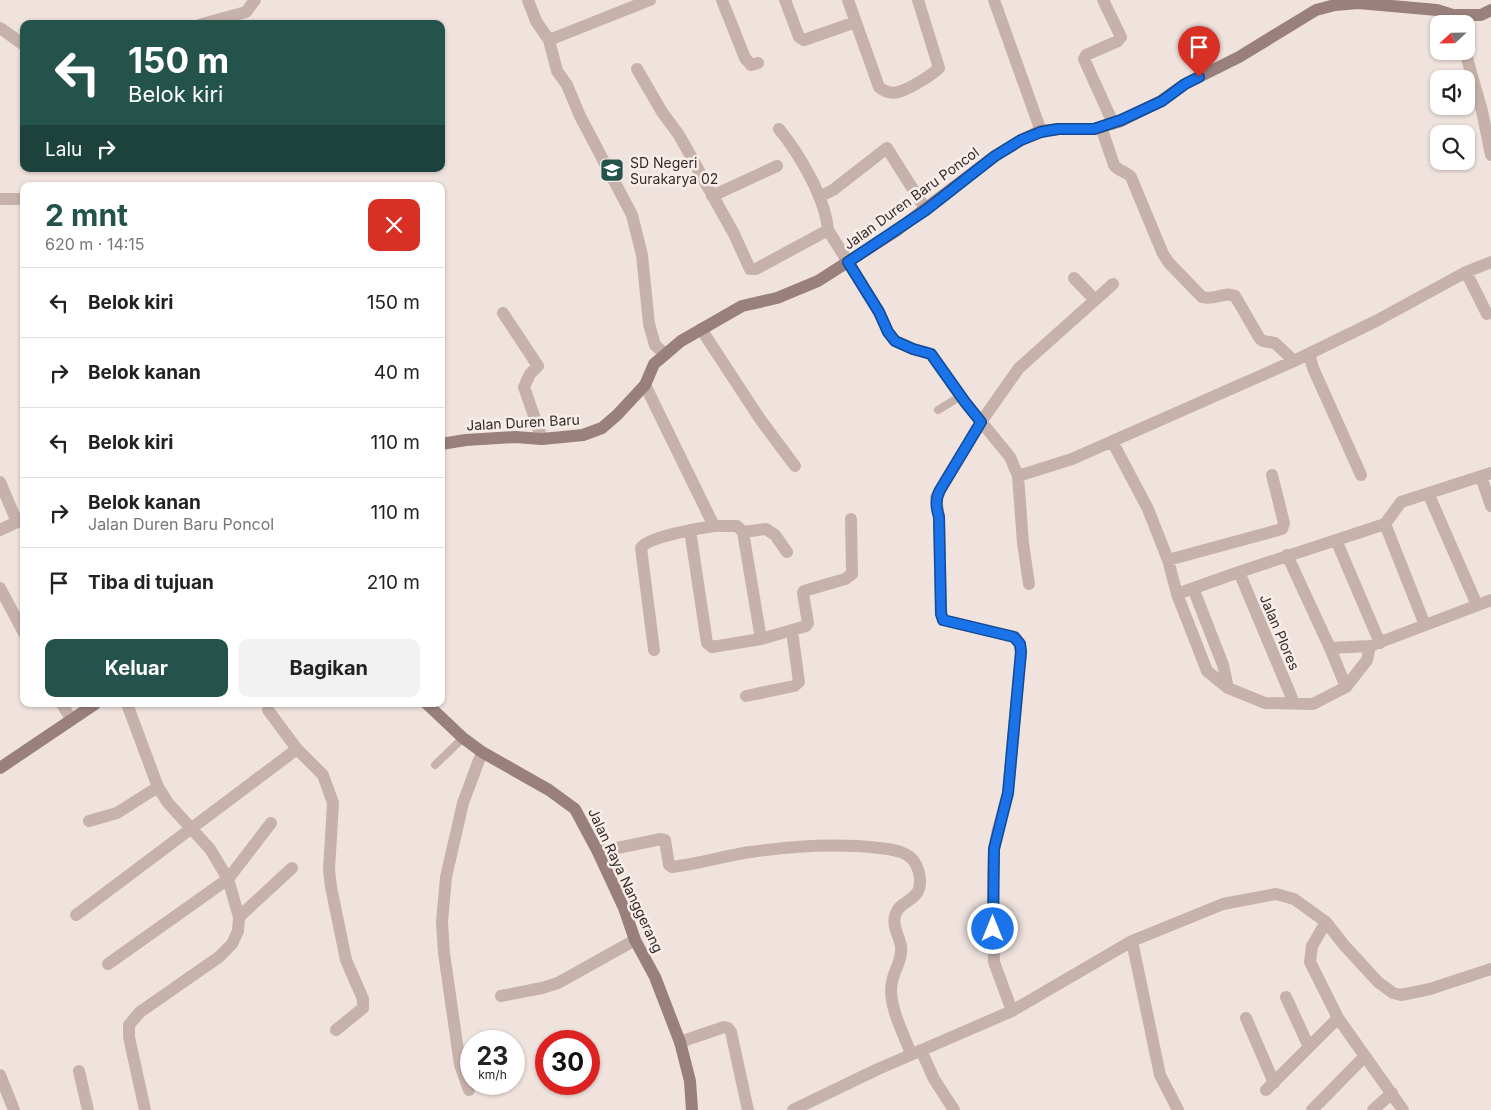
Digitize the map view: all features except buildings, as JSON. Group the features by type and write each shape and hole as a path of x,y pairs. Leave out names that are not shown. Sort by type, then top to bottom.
{"street":[{"path":"217,20 246,12 255,0"},
{"path":"528,0 536,21 549,40 557,71 567,85 580,116 632,215 642,255 649,324 655,345 665,354"},
{"path":"549,40 635,3 650,0"},
{"path":"722,0 745,58 751,65 758,63"},
{"path":"785,0 798,37 804,40 856,22"},
{"path":"848,0 879,87 886,92 897,93 933,74 939,68 918,0"},
{"path":"994,0 1041,132"},
{"path":"1103,0 1120,37 1118,41 1086,55 1084,59 1107,125 1114,166 1118,170 1128,173 1131,177 1153,233 1169,263 1202,297 1208,299 1230,294 1236,296 1260,339 1263,342 1275,343 1294,361"},
{"name":"Jalan Duren Baru Poncol","path":"848,262 926,210 995,156 1021,140 1041,132 1058,129 1094,129 1162,101 1185,84 1239,57 1316,10 1335,5 1358,3 1421,8 1443,15"},
{"name":"Jalan Duren Baru Poncol","path":"1475,16 1491,10"},
{"path":"0,28 20,42"},
{"path":"1468,60 1482,111 1491,155"},
{"path":"637,69 662,112 679,135 734,234 748,266 752,270 828,230"},
{"path":"779,129 796,153 819,197 827,217 828,230 879,312 888,332 895,341 931,354 961,396 1010,457 1018,476 1023,543 1029,584"},
{"path":"819,197 832,190 887,148 926,210"},
{"path":"712,196 777,166"},
{"path":"0,199 20,198"},
{"name":"Jalan Duren Baru","path":"445,443 515,437 542,439 583,435 602,428 617,415 644,385 654,364 681,341 742,306 777,298 818,281 848,262"},
{"path":"1018,476 1072,459 1294,361 1466,272 1491,262"},
{"path":"1466,272 1487,314"},
{"path":"1074,278 1094,300"},
{"path":"1012,1011 994,962 993,876 994,849 1008,793 1021,652 1020,644 1014,637 943,620 941,614 939,517 936,497 981,422 1019,368 1113,284"},
{"path":"503,313 538,366 530,374 524,387 542,439"},
{"path":"701,329 760,419 795,466"},
{"path":"1309,354 1313,368 1361,475"},
{"path":"644,385 714,526"},
{"path":"1112,441 1148,509 1168,560 1177,594 1207,671 1228,688 1265,703 1313,704 1346,687 1367,660 1375,645 1336,540"},
{"path":"1168,560 1282,528 1284,523 1272,475"},
{"path":"1177,594 1288,555 1386,524 1401,502 1486,475 1491,506"},
{"path":"0,482 20,521 0,530"},
{"path":"1428,493 1477,605"},
{"path":"690,530 707,643 712,647 761,639 804,628 808,623 802,593 804,590 845,578 852,574 851,519"},
{"path":"1386,524 1425,625"},
{"path":"654,650 641,548 647,542 690,530 714,526 737,526 743,532 761,639"},
{"path":"743,532 766,529 775,535 787,552"},
{"path":"1288,555 1346,687"},
{"name":"Jalan Plores","path":"1239,572 1294,703"},
{"path":"0,588 20,626"},
{"path":"1193,588 1223,665 1228,688"},
{"path":"1330,648 1375,645 1491,600"},
{"path":"746,696 794,686 799,682 792,631"},
{"path":"64,707 71,719"},
{"path":"1,766 90,707"},
{"path":"128,707 159,789 168,803 210,849 228,879 239,917 238,931 232,944 219,957 140,1012 129,1025 128,1037 145,1110"},
{"name":"Jalan Raya Nanggerang","path":"430,707 463,738 482,752 549,790 576,809 624,908 635,940 655,977 680,1042 690,1081 692,1110"},
{"path":"268,710 297,749 323,775 333,804 329,870 331,887 346,960 363,999 363,1008 336,1030"},
{"path":"76,915 297,749"},
{"path":"460,1065 444,954 442,922 446,877 463,803 482,752"},
{"path":"89,821 117,813 159,789"},
{"path":"108,964 228,879 271,823"},
{"path":"598,852 661,839 665,840 667,844 669,865 672,867 749,852 812,846 862,846 890,849 907,854 916,865 920,882 919,890 915,896 901,906 896,914 895,928 901,946 901,954 897,971 892,981 892,996 897,1018 916,1052 954,1110"},
{"path":"239,917 292,868"},
{"path":"793,1110 916,1052 1012,1011 1132,941 1223,904 1276,894 1294,899 1326,922 1378,982 1393,993 1401,995 1430,989 1491,969"},
{"path":"1326,922 1312,946 1310,962 1338,1018 1404,1110"},
{"path":"501,996 558,983 635,940"},
{"path":"1132,941 1160,1074 1178,1110"},
{"path":"1286,997 1309,1047"},
{"path":"1246,1018 1270,1086 1338,1018"},
{"path":"680,1042 724,1027 728,1028 731,1032 748,1110"},
{"path":"1312,1110 1365,1056"},
{"path":"79,1071 88,1110"},
{"path":"0,1075 14,1110"},
{"path":"1373,1110 1392,1094"}],"lane":[{"path":"938,410 961,396"},
{"path":"435,765 463,738"}],"place":[{"name":"SD Negeri Surakarya 02","path":"612,170"}],"route":[{"path":"993,929 994,849 1008,793 1021,652 1020,644 1014,637 943,620 941,614 939,517 936,503 936,497 981,422 931,354 895,341 848,262 926,210 995,156 1021,140 1041,132 1058,129 1094,129 1121,120 1162,101 1185,84 1199,77"}]}
